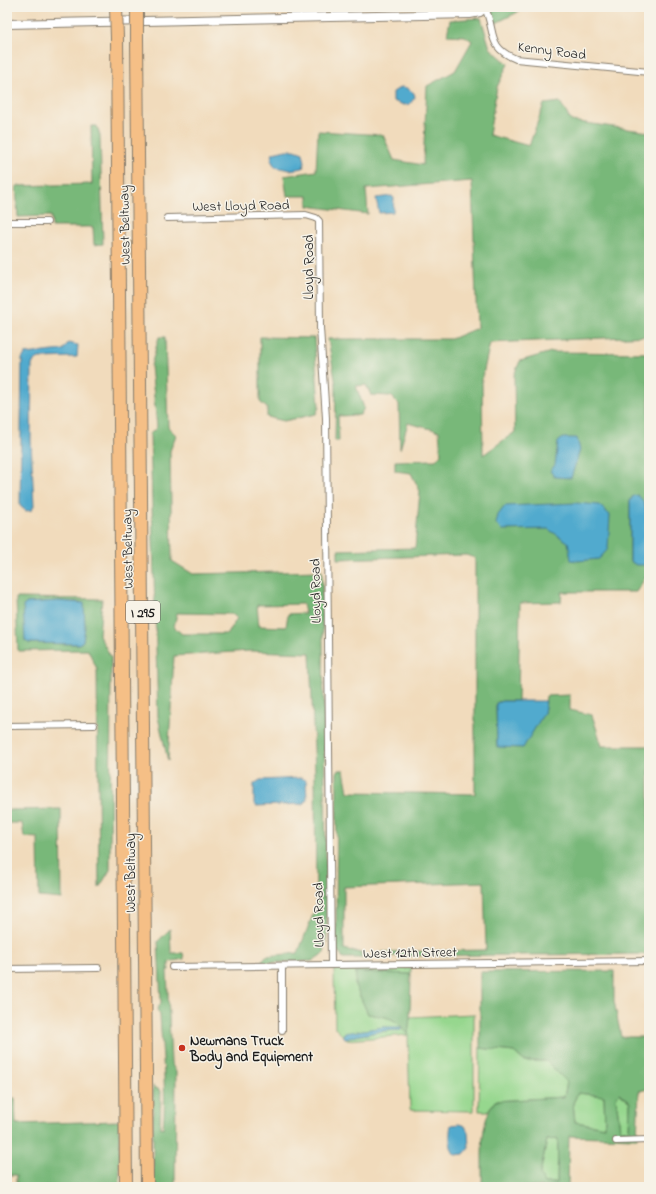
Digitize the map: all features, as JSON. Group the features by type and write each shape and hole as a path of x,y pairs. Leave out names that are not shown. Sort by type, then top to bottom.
{"highway":[{"name":"West Beltway","path":"116,7 126,1187"},
{"name":"West Beltway","path":"137,7 147,1187"}],"street":[{"path":"7,24 470,14 480,12 485,8"},
{"name":"Kenny Road","path":"485,8 489,17 494,43 503,53 516,59 649,72"},
{"name":"West Lloyd Road","path":"167,218 306,215 316,218"},
{"name":"Lloyd Road","path":"316,218 320,228 320,328 326,418 331,964"},
{"path":"7,222 47,222"},
{"path":"7,726 94,724"},
{"name":"West 12th Street","path":"172,967 649,961"},
{"path":"282,966 282,1030"},
{"path":"7,969 98,968"},
{"path":"616,1140 649,1140"}],"green space":[{"path":"492,7 518,7 518,12 492,25"},
{"path":"481,18 490,48 508,64 497,87 489,135 529,146 544,104 560,102 571,121 649,132 649,336 490,343 482,379 483,455 515,432 514,375 520,361 551,352 649,353 649,518 649,572 636,592 562,592 561,602 520,603 518,701 502,701 496,703 497,747 544,713 546,696 570,695 570,710 592,715 602,746 649,746 649,954 384,956 382,952 486,950 484,882 344,887 344,949 361,953 362,958 343,958 336,949 337,770 344,770 348,792 475,794 475,558 466,555 338,559 338,550 415,548 420,491 411,473 395,471 395,461 436,460 441,454 439,431 408,423 400,449 399,404 391,396 371,395 366,385 356,386 364,408 360,415 338,416 339,441 335,441 336,385 328,339 451,339 477,328 472,181 366,189 368,214 308,206 308,196 287,196 284,176 316,171 318,131 383,135 394,160 423,165 427,86 455,71 472,41 465,36 447,35 450,20","holes":["633,496 649,518 648,562 646,565 630,561 630,501"]},
{"path":"91,126 97,126 100,136 103,244 94,245 93,227 52,227 51,216 18,217 16,186 92,184"},
{"path":"159,337 165,337 168,427 176,435 170,451 172,561 193,574 322,571 327,934 324,953 312,961 260,963 266,956 298,953 316,907 315,773 310,653 250,651 174,656 168,761 158,717 150,434 157,427 151,366","holes":["303,604 305,613 288,614 286,627 259,626 257,605","177,613 232,614 237,618 228,634 182,634 174,627"]},
{"path":"260,337 314,338 319,407 316,414 284,421 267,417 267,408 260,402"},
{"path":"16,598 102,599 99,635 111,657 110,870 99,888 97,669 88,650 18,651","holes":["58,601 81,602 83,641 79,644 29,643 27,603"]},
{"path":"61,809 62,899 39,897 38,838 24,837 22,823 7,823 7,810"},
{"path":"170,929 171,953 183,953 184,959 169,962 169,970 167,970 171,1063 176,1072 175,1187 153,1187 153,1086 161,1091 160,1127 163,1128 164,1114 164,1071 160,1015 157,1009 161,1003 158,941"},
{"path":"334,968 411,968 411,974 356,972 355,985 368,1014 381,1016 395,1021 404,1028 408,1034 410,1017 474,1014 474,1111 410,1110 408,1035 347,1040 345,1038 335,1028","holes":["384,1027 400,1030 382,1031 345,1038 343,1034"]},
{"path":"614,971 614,1001 621,1037 649,1037 649,1089 639,1091 637,1138 569,1136 568,1187 482,1187 482,1142 486,1120 495,1101 564,1097 567,1082 546,1061 524,1061 514,1052 480,1048 480,972","holes":["578,1093 604,1096 605,1127 575,1122 573,1103","619,1093 630,1102 629,1131 620,1129 616,1098","558,1139 557,1183 544,1183 540,1174 547,1140"]},
{"path":"356,972 411,974 408,1035 395,1021 381,1016 368,1014 355,985"},
{"path":"480,1048 514,1052 524,1061 546,1061 567,1082 564,1097 495,1101 488,1111 479,1111"},
{"path":"578,1093 604,1096 605,1127 575,1122 573,1103"},
{"path":"619,1093 630,1102 629,1131 620,1129 616,1098"},
{"path":"7,1098 15,1098 16,1124 119,1121 120,1187 16,1187 16,1175 7,1175"},
{"path":"558,1139 557,1183 544,1183 540,1174 547,1140"}],"water":[{"path":"401,87 407,88 414,93 415,97 410,104 404,105 393,101 393,92"},
{"path":"286,150 295,150 303,153 305,162 303,168 290,170 275,167 271,160 273,153"},
{"path":"392,196 394,198 393,212 379,213 376,198"},
{"path":"68,343 78,345 77,357 39,358 34,361 32,365 31,440 34,506 32,510 26,511 20,506 22,359 25,354 63,350"},
{"path":"563,438 577,438 580,450 571,478 555,477 550,471 555,465 558,442"},
{"path":"638,495 643,502 648,518 648,562 646,565 636,565 630,561 630,501 633,496"},
{"path":"576,503 599,505 610,515 608,549 599,559 577,561 571,560 568,542 548,529 502,530 496,524 498,515 505,506"},
{"path":"58,601 84,603 85,627 83,641 79,644 29,643 25,641 23,606 27,603"},
{"path":"502,701 546,701 544,713 523,748 497,747 496,703"},
{"path":"301,778 306,780 307,799 304,804 256,806 254,804 254,784 260,780"},
{"path":"384,1027 401,1027 401,1030 382,1031 345,1038 343,1036 344,1033"},
{"path":"459,1124 465,1126 468,1132 469,1148 464,1154 455,1155 451,1145 450,1128 451,1125"}],"place":[{"name":"Newmans Truck Body and Equipment","path":"182,1048"}]}
